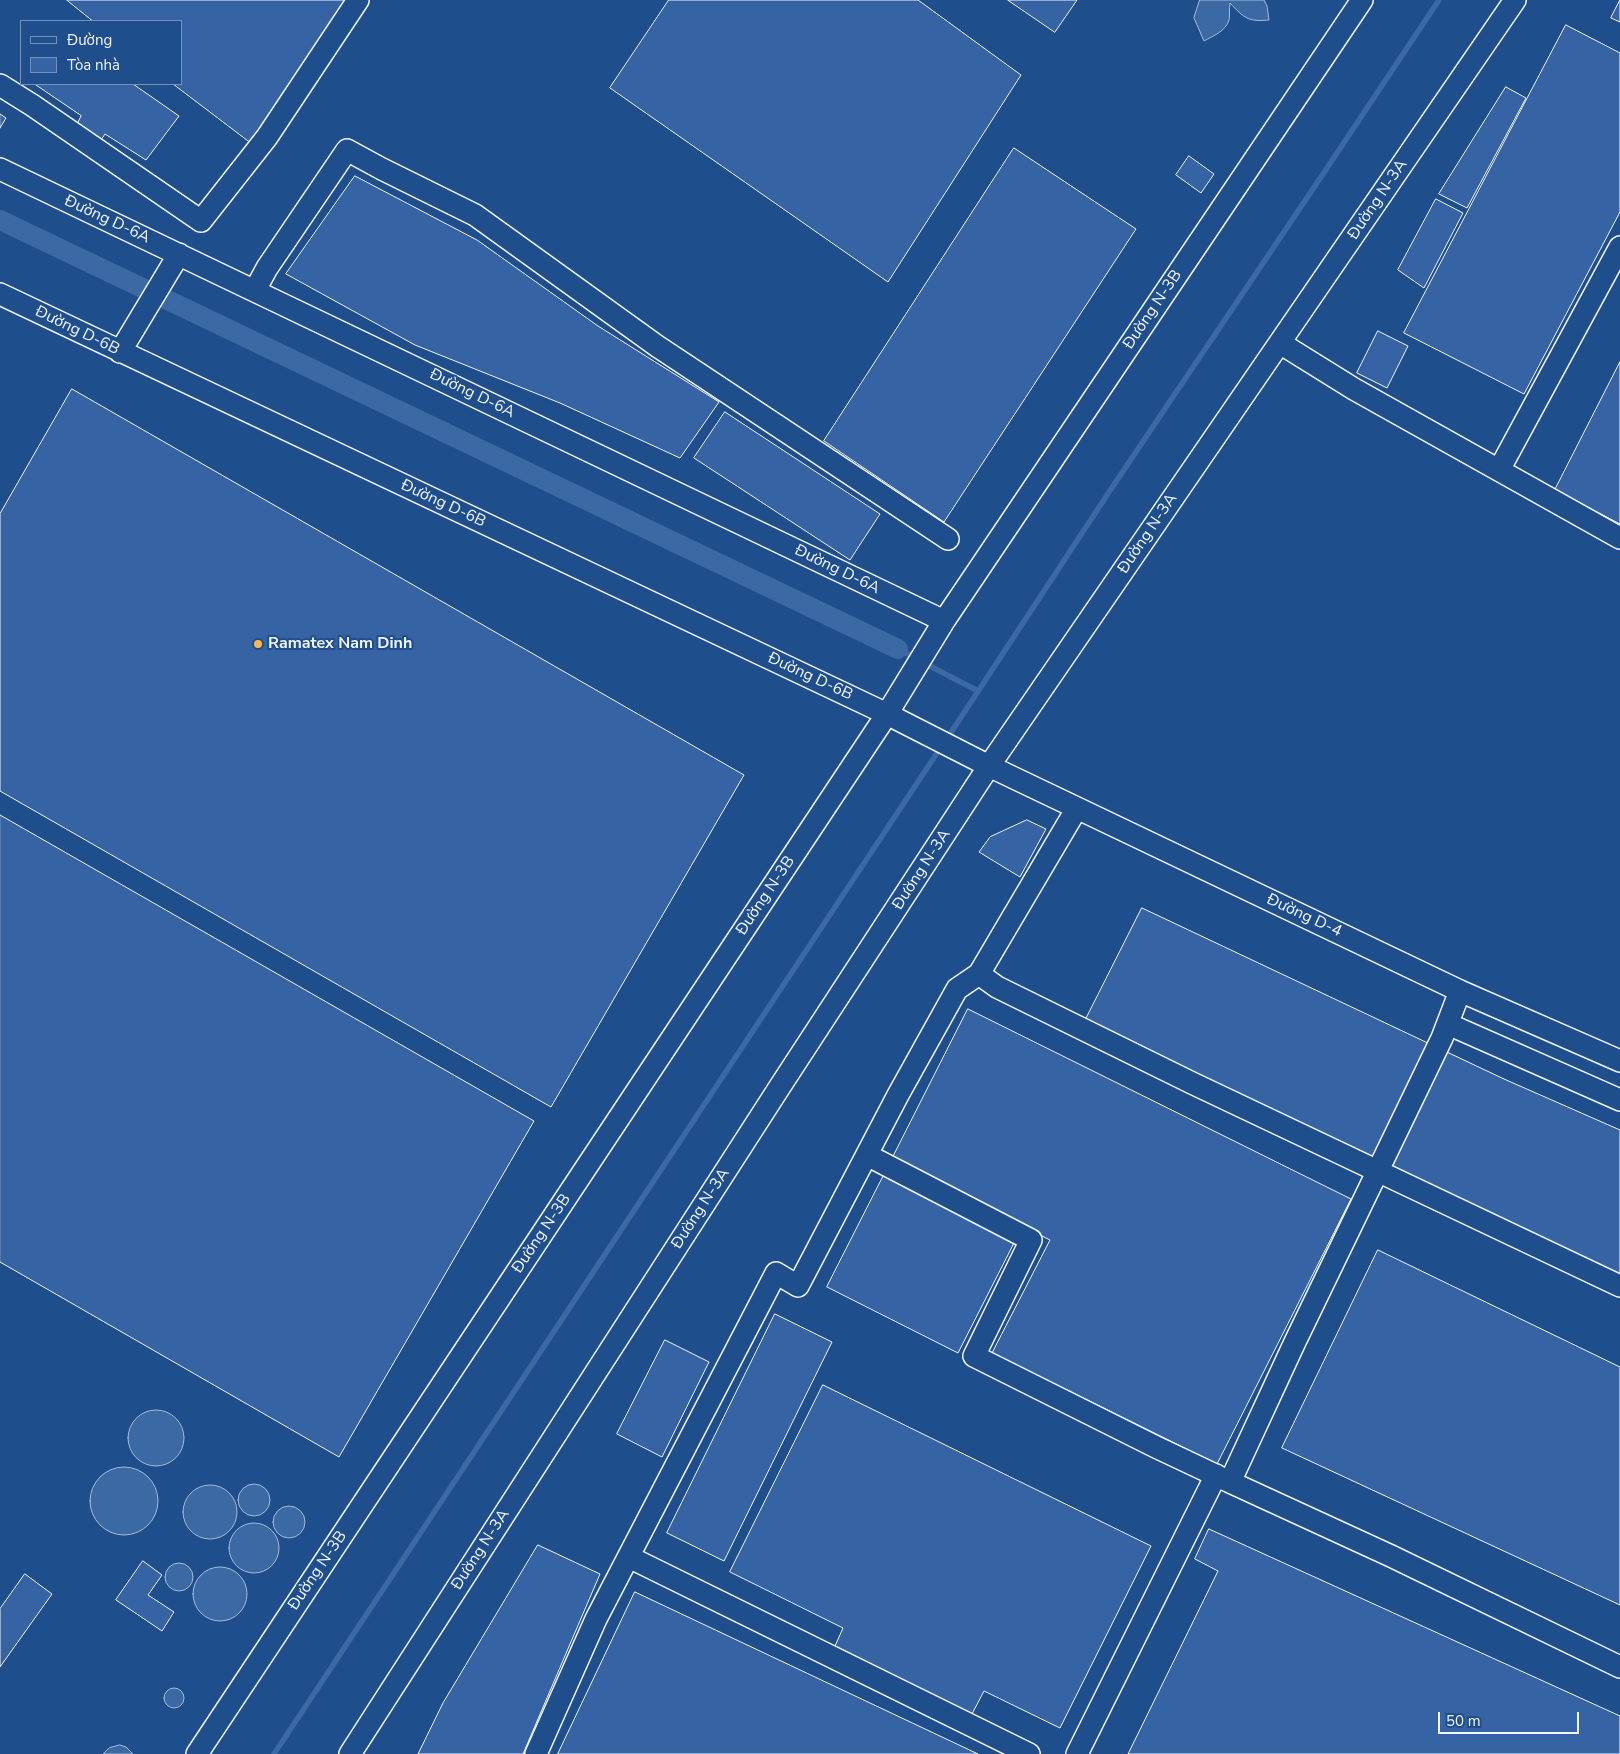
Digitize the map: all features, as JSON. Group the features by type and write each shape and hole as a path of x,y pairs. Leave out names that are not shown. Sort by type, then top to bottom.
{"street":[{"path":"0,86 201,221 267,137 358,0"},
{"name":"Đường N-3B","path":"197,1754 887,714 944,620 1362,0"},
{"name":"Đường N-3A","path":"350,1754 989,766 1515,0"},
{"path":"255,290 267,268 347,150 475,215 657,346 948,539"},
{"name":"Đường D-6A","path":"0,169 944,620"},
{"path":"1499,470 1620,247"},
{"path":"120,352 179,254"},
{"name":"Đường D-6B","path":"0,294 924,733"},
{"path":"1280,343 1354,388 1620,538"},
{"name":"Đường D-4","path":"924,733 989,766 1460,991 1620,1061"},
{"path":"536,1754 596,1619 776,1273 798,1286 957,988 979,974 1077,808"},
{"path":"979,974 997,987 1192,1083 1620,1286"},
{"path":"1078,1754 1298,1335 1448,1024 1460,991"},
{"path":"1448,1024 1620,1100"},
{"path":"867,1155 1031,1240 974,1356 1223,1478 1382,1552 1620,1667"},
{"path":"629,1556 1029,1754"}],"water":[{"path":"1200,0 1264,0 1269,20 1247,18 1230,3 1229,18 1225,27 1219,33 1204,41 1194,18"},
{"path":"150,1410 162,1410 172,1414 180,1422 184,1438 180,1454 172,1462 162,1466 150,1466 140,1462 132,1454 128,1444 128,1432 132,1422 140,1414"},
{"path":"131,1467 143,1473 152,1482 158,1494 156,1514 148,1525 131,1535 117,1535 100,1525 92,1514 90,1494 100,1477 111,1469"},
{"path":"254,1484 260,1485 265,1489 269,1494 269,1506 265,1511 260,1515 254,1516 248,1515 243,1511 239,1506 238,1500 239,1494 243,1489 248,1485"},
{"path":"210,1485 220,1487 229,1493 235,1502 237,1512 235,1522 229,1531 220,1537 210,1539 200,1537 191,1531 185,1522 183,1512 185,1502 191,1493 200,1487"},
{"path":"289,1506 301,1510 305,1522 301,1534 289,1538 277,1534 273,1522 277,1510"},
{"path":"254,1523 263,1525 274,1534 279,1548 277,1557 268,1568 254,1573 245,1571 234,1562 229,1548 231,1539 240,1528"},
{"path":"179,1563 189,1567 193,1577 189,1587 179,1591 169,1587 165,1577 169,1567"},
{"path":"220,1567 230,1569 239,1575 245,1584 247,1594 245,1604 239,1613 230,1619 220,1621 210,1619 201,1613 195,1604 193,1594 195,1584 201,1575 210,1569"},
{"path":"170,1688 178,1688 184,1694 184,1702 178,1708 170,1708 164,1702 164,1694"},
{"path":"120,1745 126,1747 133,1754 103,1754 109,1748"}],"building":[{"path":"67,0 346,0 252,144 174,85 182,85 182,20 92,20"},
{"path":"669,0 918,0 1021,75 888,282 610,88"},
{"path":"1008,0 1077,0 1055,32"},
{"path":"1620,0 1620,22 1611,18"},
{"path":"1566,25 1620,53 1620,212 1524,394 1404,333"},
{"path":"36,85 134,85 179,116 146,160 105,134 101,140 77,124 81,116"},
{"path":"1506,87 1526,98 1467,208 1439,194"},
{"path":"0,114 6,118 0,128"},
{"path":"1014,148 1136,229 944,522 824,441"},
{"path":"1189,156 1214,174 1201,193 1176,175"},
{"path":"355,176 477,240 598,326 719,402 680,458 560,403 415,345 286,274"},
{"path":"1436,199 1463,213 1424,288 1398,270"},
{"path":"1378,331 1408,346 1387,388 1357,373"},
{"path":"1620,362 1620,524 1555,490"},
{"name":"Ramatex Nam Dinh","path":"72,389 744,775 551,1107 0,791 0,514"},
{"path":"725,412 880,514 850,560 694,458"},
{"path":"0,815 534,1121 339,1457 0,1262"},
{"path":"1027,820 1046,829 1020,877 979,852 990,837"},
{"path":"1142,908 1504,1079 1620,1130 1620,1275 1085,1021"},
{"path":"968,1009 1351,1199 1217,1464 992,1353 1050,1240 891,1161"},
{"path":"885,1173 1016,1239 958,1353 827,1287"},
{"path":"1378,1250 1620,1367 1620,1605 1282,1448"},
{"path":"775,1314 832,1342 724,1561 667,1533"},
{"path":"665,1340 709,1362 662,1457 617,1434"},
{"path":"823,1385 1151,1546 1060,1728 984,1691 972,1714 835,1646 843,1628 730,1572"},
{"path":"1209,1529 1620,1716 1620,1754 1128,1754 1218,1571 1195,1559"},
{"path":"538,1545 600,1574 523,1754 418,1754 443,1703"},
{"path":"143,1561 162,1575 148,1595 174,1612 162,1631 116,1600"},
{"path":"25,1574 52,1594 0,1667 0,1609"},
{"path":"635,1592 978,1754 558,1754"}],"waterway":[{"path":"946,740 1111,489 1439,0"},
{"path":"0,220 898,649"},
{"path":"898,649 916,658"},
{"path":"924,663 978,691"},
{"path":"274,1754 941,747"}],"place":[{"name":"Ramatex Nam Dinh","path":"258,644"}]}
